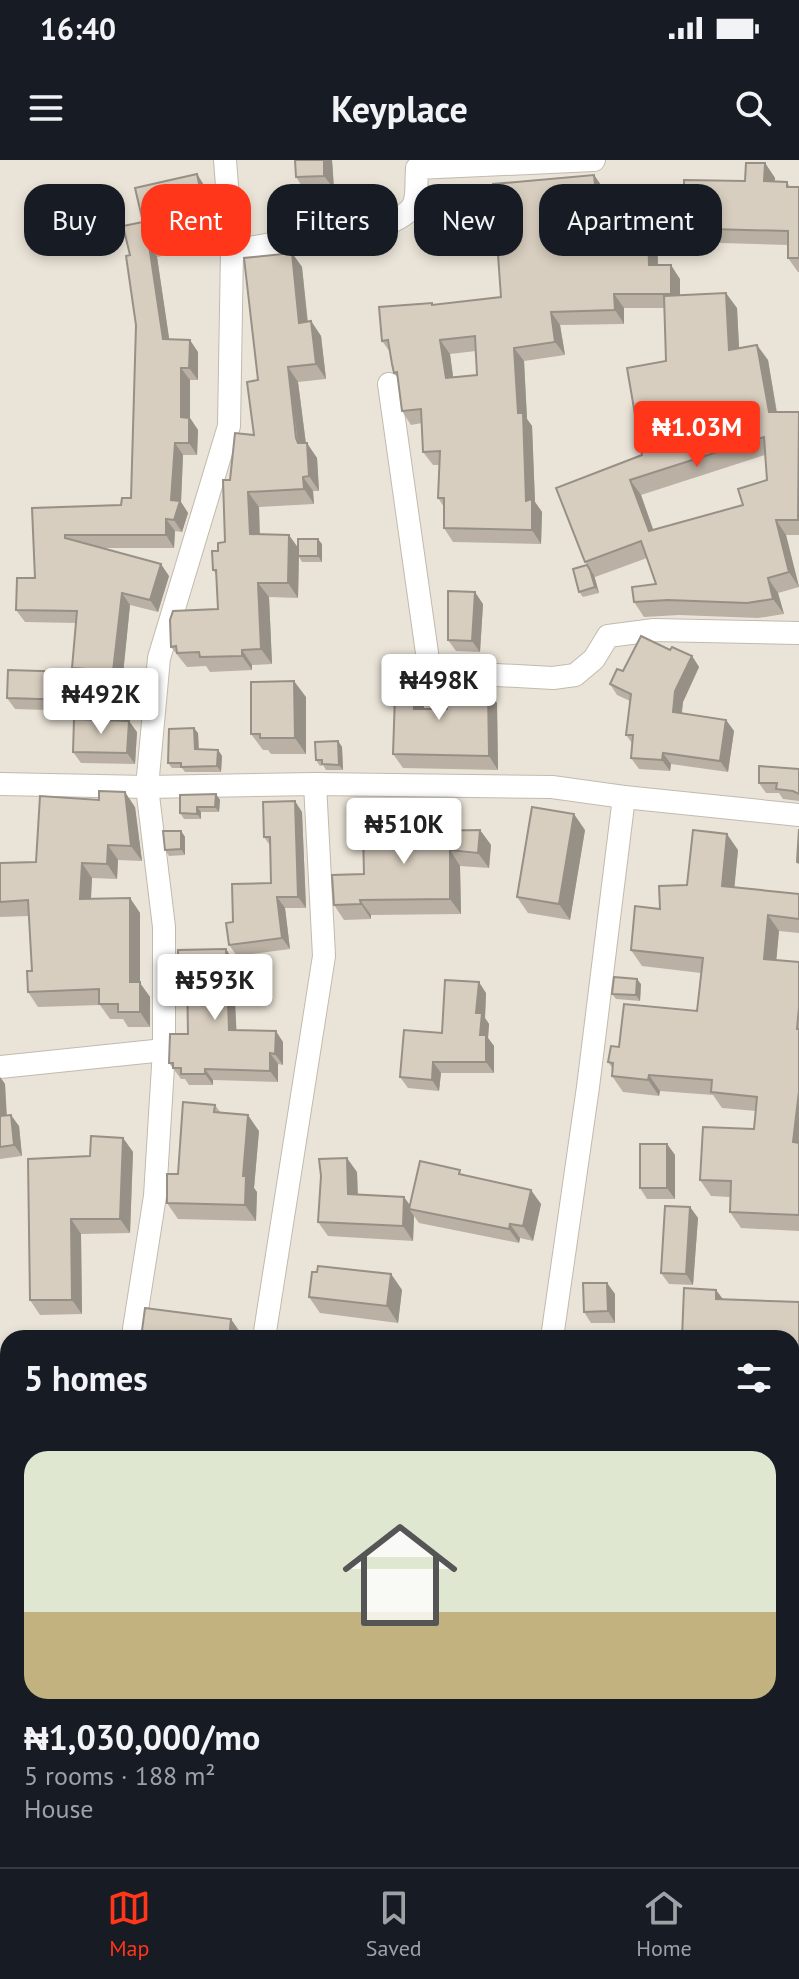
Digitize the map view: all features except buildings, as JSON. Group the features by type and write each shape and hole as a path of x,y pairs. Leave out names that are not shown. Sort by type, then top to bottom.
{"street":[{"path":"225,160 227,184"},
{"path":"251,248 389,223 408,214 415,204 417,164 594,160"},
{"path":"134,1329 155,1196 164,1050 164,927 147,787 159,658 229,426 232,256"},
{"path":"389,384 428,660 443,672 553,678 575,675 594,659 608,636 654,630 799,633"},
{"path":"0,784 552,787 799,815"},
{"path":"265,1330 324,956 315,784"},
{"path":"553,1330 588,1087 624,797"},
{"path":"0,1067 164,1050"}],"shaded area":[{"path":"0,160 799,160 799,1330 0,1330"}]}
